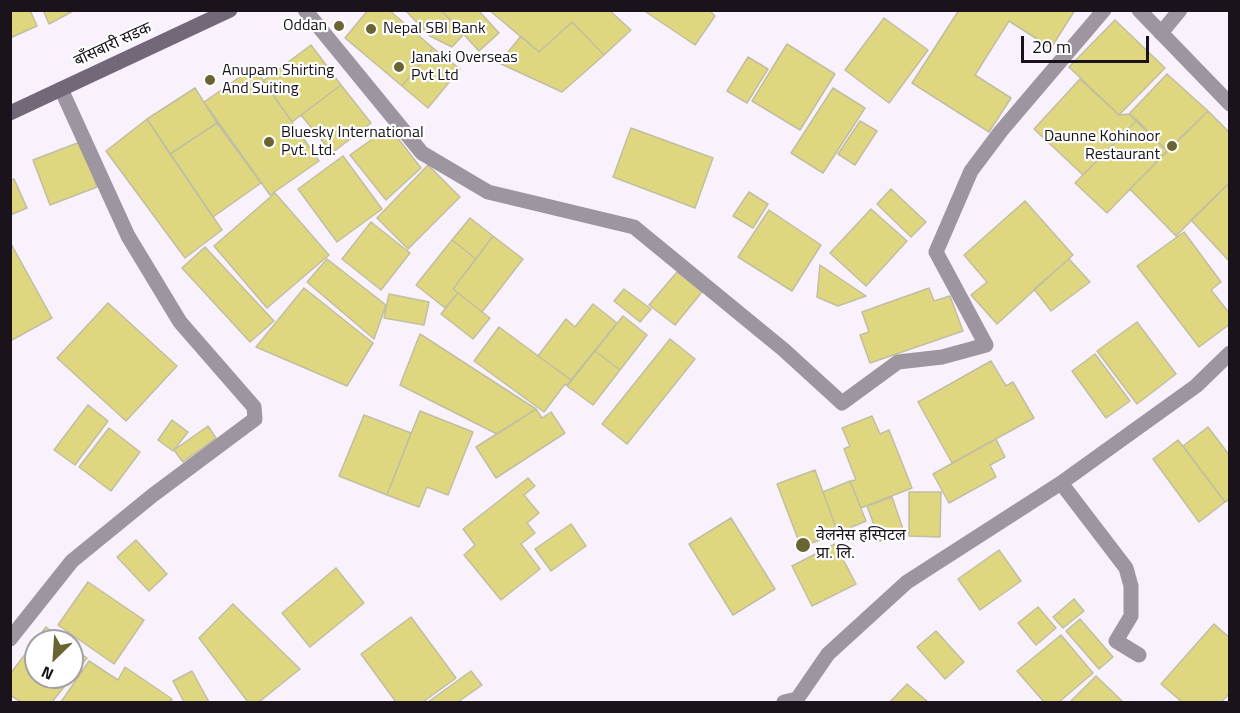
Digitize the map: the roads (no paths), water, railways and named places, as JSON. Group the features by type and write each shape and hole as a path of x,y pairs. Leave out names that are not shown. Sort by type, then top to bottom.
{"main road":[{"name":"बाँसबारी सडक","path":"10,113 230,10"}],"street":[{"path":"305,10 422,153 488,192 634,227 784,350 842,403 898,362 942,357 986,345 936,252 971,171 1000,131 1104,10"},
{"path":"1139,10 1230,104"},
{"path":"1161,33 1180,10"},
{"path":"10,639 72,561 153,495 255,419 254,407 180,322 128,236 61,89"},
{"path":"794,701 828,654 907,582 1061,483 1196,386 1230,353"},
{"path":"1061,483 1126,568 1131,586 1131,616 1116,641 1139,655"}],"place":[{"name":"Oddan","path":"339,26"},
{"name":"Nepal SBI Bank","path":"371,29"},
{"name":"Janaki Overseas Pvt Ltd","path":"399,67"},
{"name":"Anupam Shirting And Suiting","path":"210,80"},
{"name":"Bluesky International Pvt. Ltd.","path":"269,142"},
{"name":"Daunne Kohinoor Restaurant","path":"1172,146"},
{"name":"वेलनेस हस्पिटल प्रा. लि.","path":"803,545"}]}
